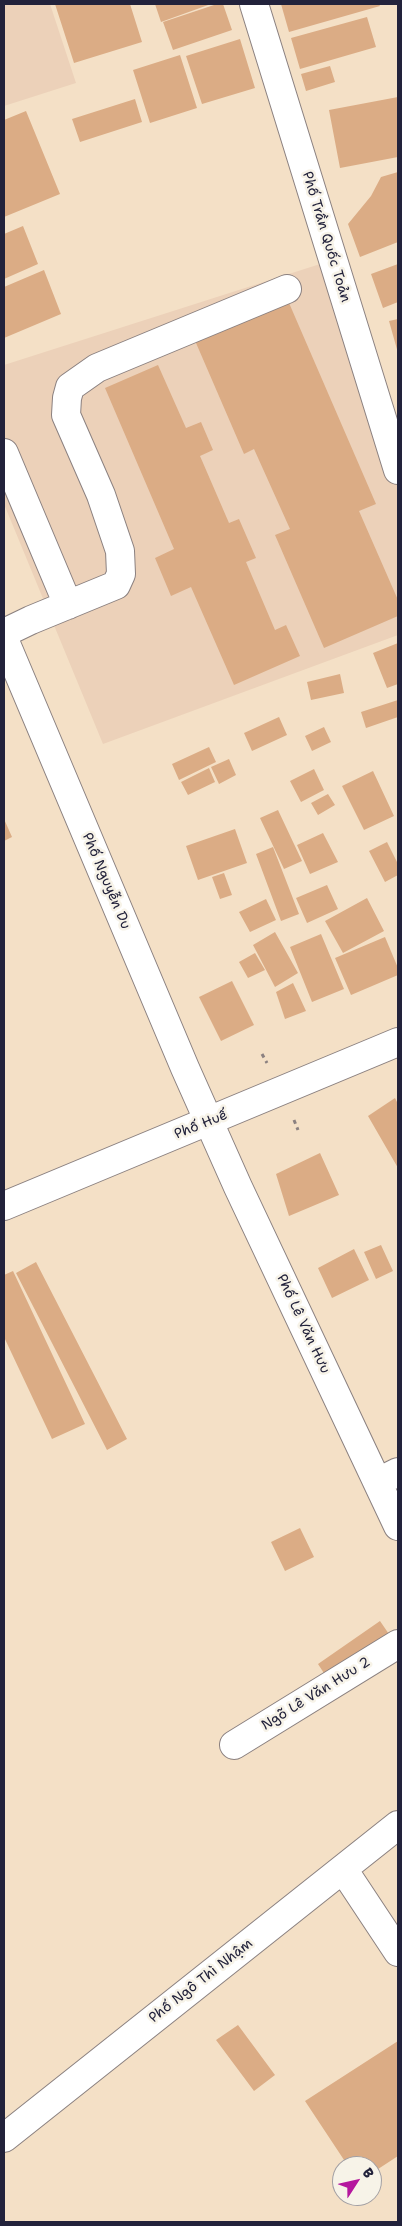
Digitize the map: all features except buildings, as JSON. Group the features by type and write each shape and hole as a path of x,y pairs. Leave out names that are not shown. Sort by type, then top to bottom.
{"street":[{"name":"Phố Trần Quốc Toản","path":"254,4 398,470"},
{"path":"4,633 116,584 122,574 120,550 66,415 70,387 97,368 287,289"},
{"path":"4,453 68,605"},
{"name":"Phố Nguyễn Du","path":"4,639 209,1122"},
{"name":"Phố Huế","path":"4,1206 398,1042"},
{"name":"Phố Lê Văn Hưu","path":"209,1122 242,1196 388,1477 398,1526"},
{"name":"Ngõ Lê Văn Hưu 2","path":"234,1745 398,1644"},
{"name":"Phố Ngô Thì Nhậm","path":"4,2138 398,1825"},
{"path":"343,1869 398,1952"}],"shaded area":[{"path":"4,4 50,4 76,83 4,106"},
{"path":"339,258 398,463 398,635 103,744 4,504 4,365"}]}
